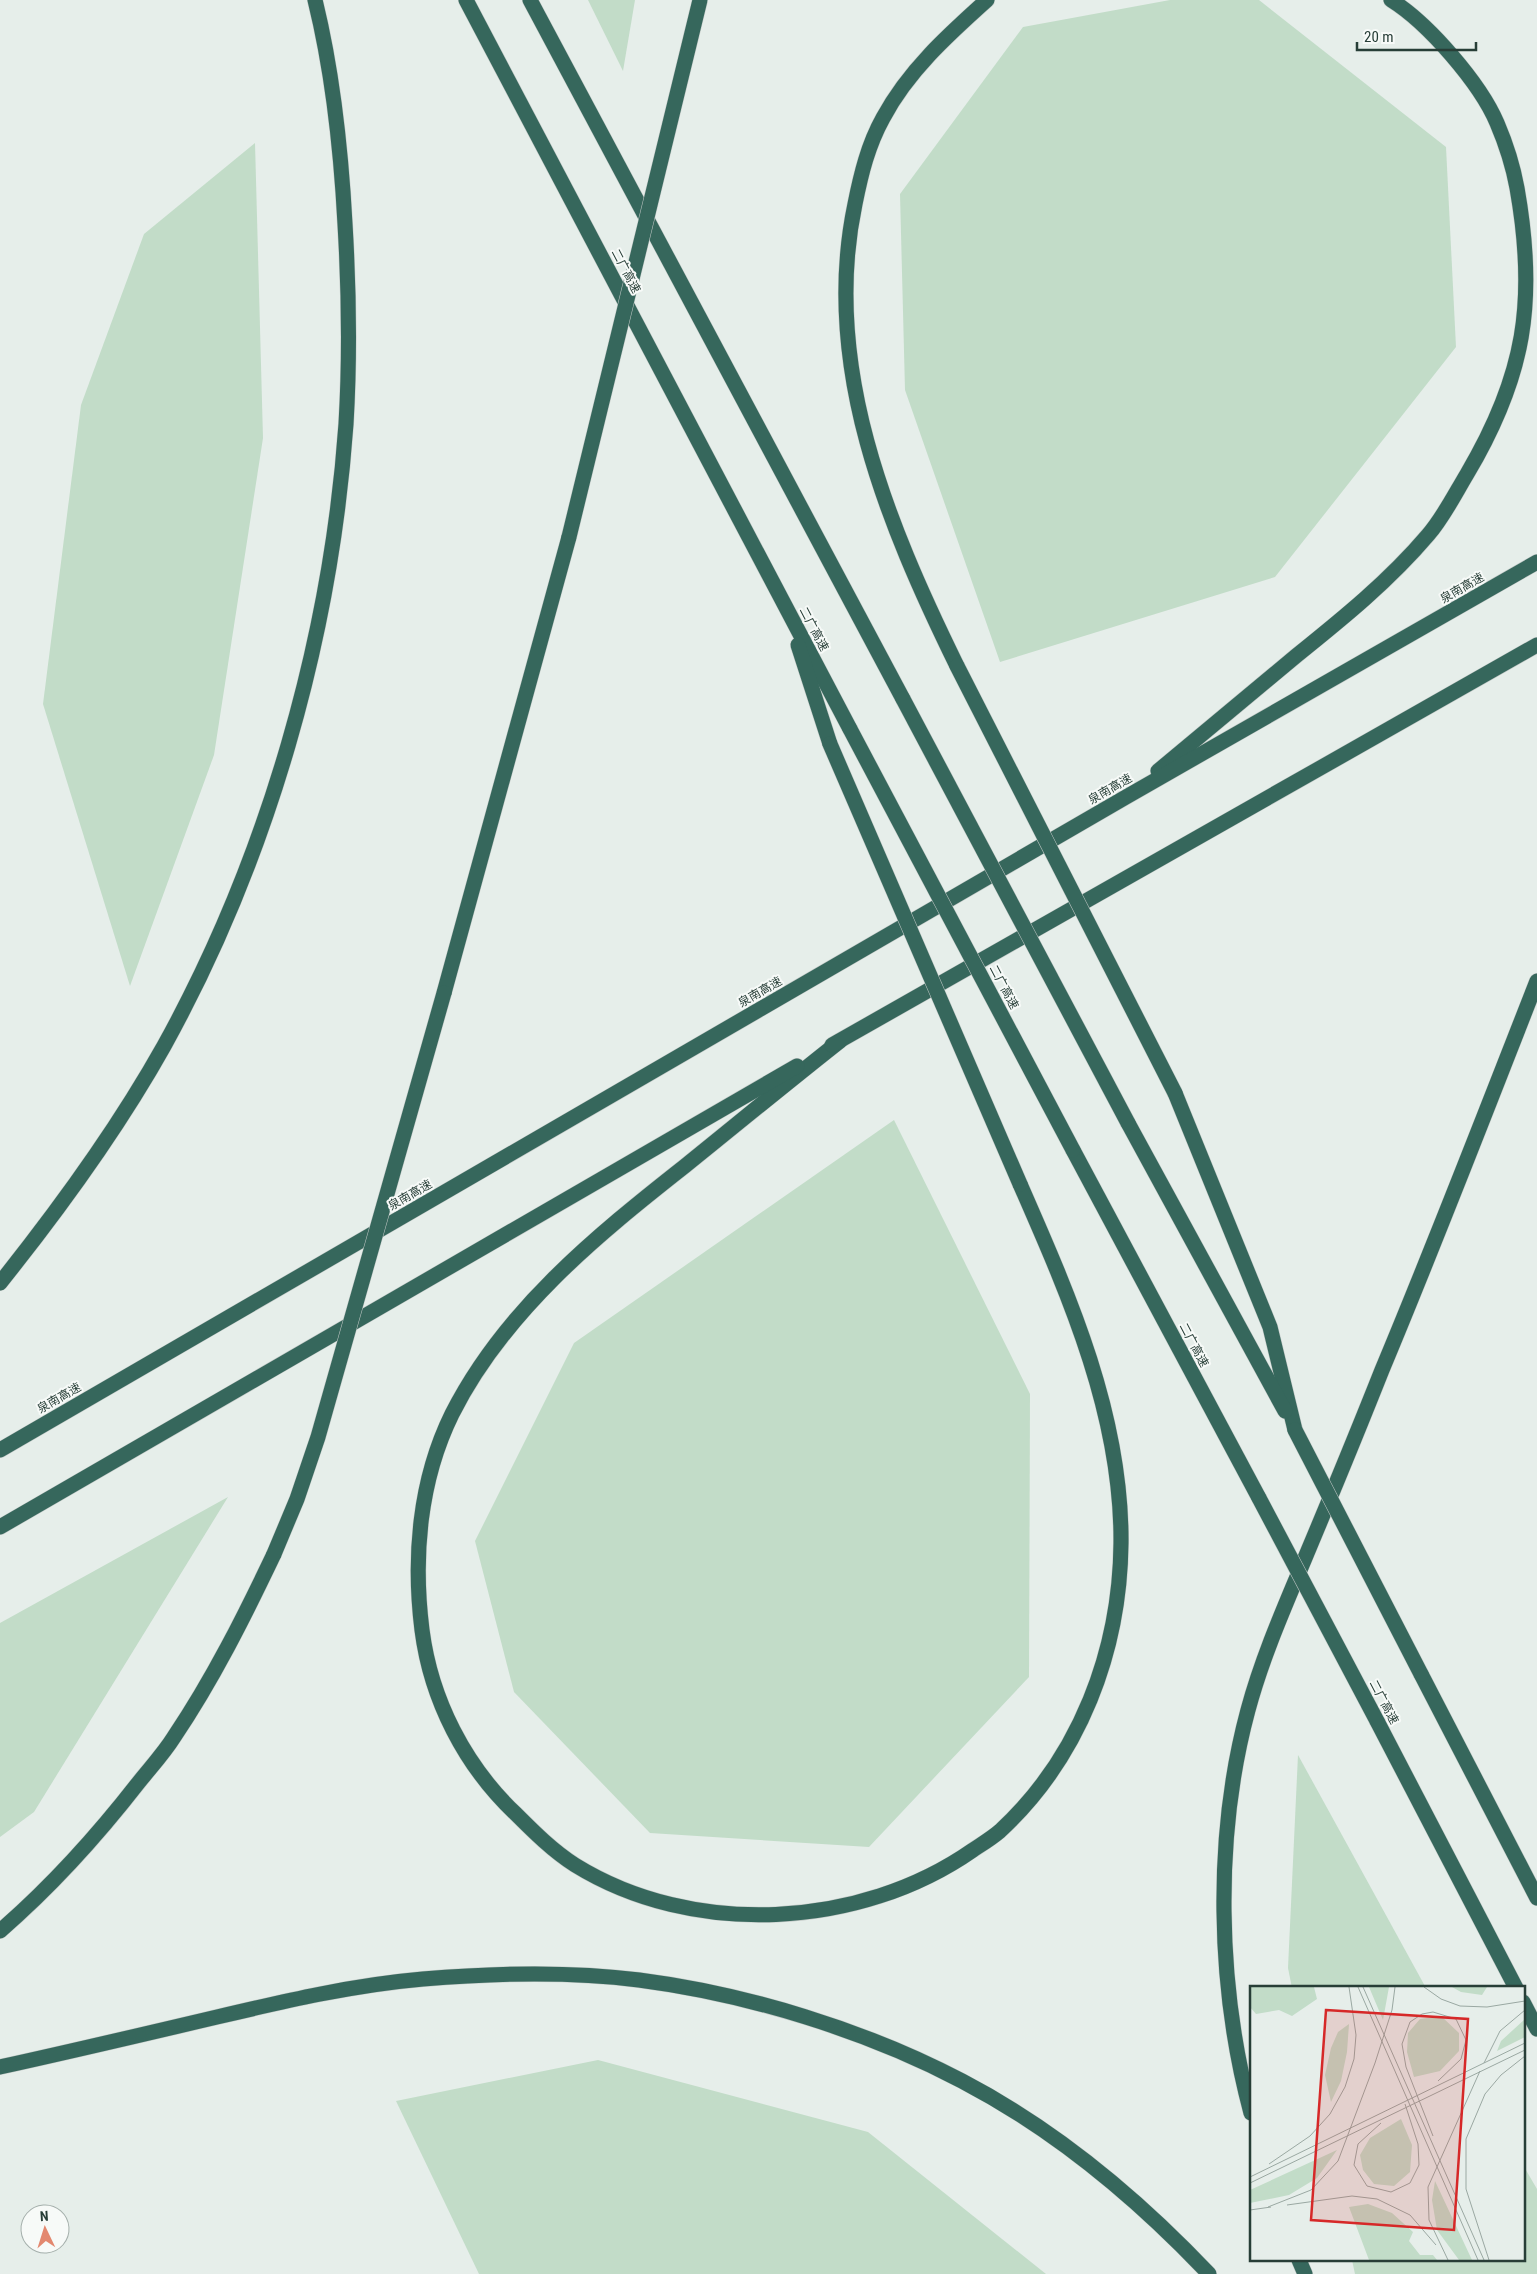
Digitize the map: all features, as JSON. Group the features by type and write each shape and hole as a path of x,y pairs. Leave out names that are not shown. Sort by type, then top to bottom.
{"highway":[{"path":"0,1283 72,1190 119,1123 164,1045 203,970 263,822 307,670 324,590 337,507 346,423 349,334 342,171 332,88 315,0"},
{"name":"二广高速","path":"466,0 786,608 1377,1721 1515,1986"},
{"path":"530,0 1128,1123 1295,1430 1537,1898"},
{"path":"0,1931 34,1902 83,1851 174,1738 209,1681 242,1620 274,1554 297,1499 318,1437 444,993 569,537 700,0"},
{"path":"987,0 949,34 913,72 883,118 862,166 845,264 850,366 859,412 889,513 931,613 1175,1093 1270,1327 1295,1430"},
{"path":"1126,797 1346,616 1403,563 1430,534 1491,434 1514,380 1526,326 1530,276 1525,223 1514,172 1497,121 1466,73 1436,38 1391,0"},
{"name":"泉南高速","path":"0,1450 1126,797 1537,562"},
{"path":"786,608 830,744 1057,1269 1096,1377 1111,1436 1118,1485 1122,1541 1119,1594 1108,1648 1090,1702 1068,1749 1035,1794 998,1834 951,1866 902,1889 840,1906 776,1915 714,1912 669,1905 617,1886 573,1864 536,1834 504,1803 481,1774 452,1728 434,1686 424,1644 418,1587 417,1550 423,1508 432,1465 451,1417 478,1370 509,1326 546,1287 626,1213 840,1041"},
{"path":"0,1527 840,1041 1537,645"},
{"path":"1250,2108 1234,2033 1226,1964 1225,1894 1228,1832 1235,1770 1248,1710 1269,1646 1401,1325 1537,981"},
{"path":"0,2067 272,2004 347,1989 421,1979 499,1975 575,1975 639,1980 757,2004 812,2019 920,2060 964,2082 1059,2141 1149,2215 1208,2274"},
{"path":"1524,2004 1537,2029"},
{"path":"1300,2262 1305,2274"}],"green space":[{"path":"588,0 635,0 623,71"},
{"path":"1170,0 1259,0 1446,147 1456,347 1275,577 1000,662 905,390 900,194 1023,27"},
{"path":"255,143 263,438 214,755 130,986 43,704 81,405 144,234"},
{"path":"894,1120 1030,1394 1029,1677 869,1847 650,1833 514,1692 475,1541 574,1343"},
{"path":"228,1497 34,1812 0,1837 0,1623"},
{"path":"1298,1755 1425,1986 1292,1986 1288,1968"},
{"path":"598,2060 868,2132 1046,2274 479,2274 396,2101"},
{"path":"1524,2167 1537,2189 1537,2274 1355,2274 1352,2262 1524,2262"}]}
